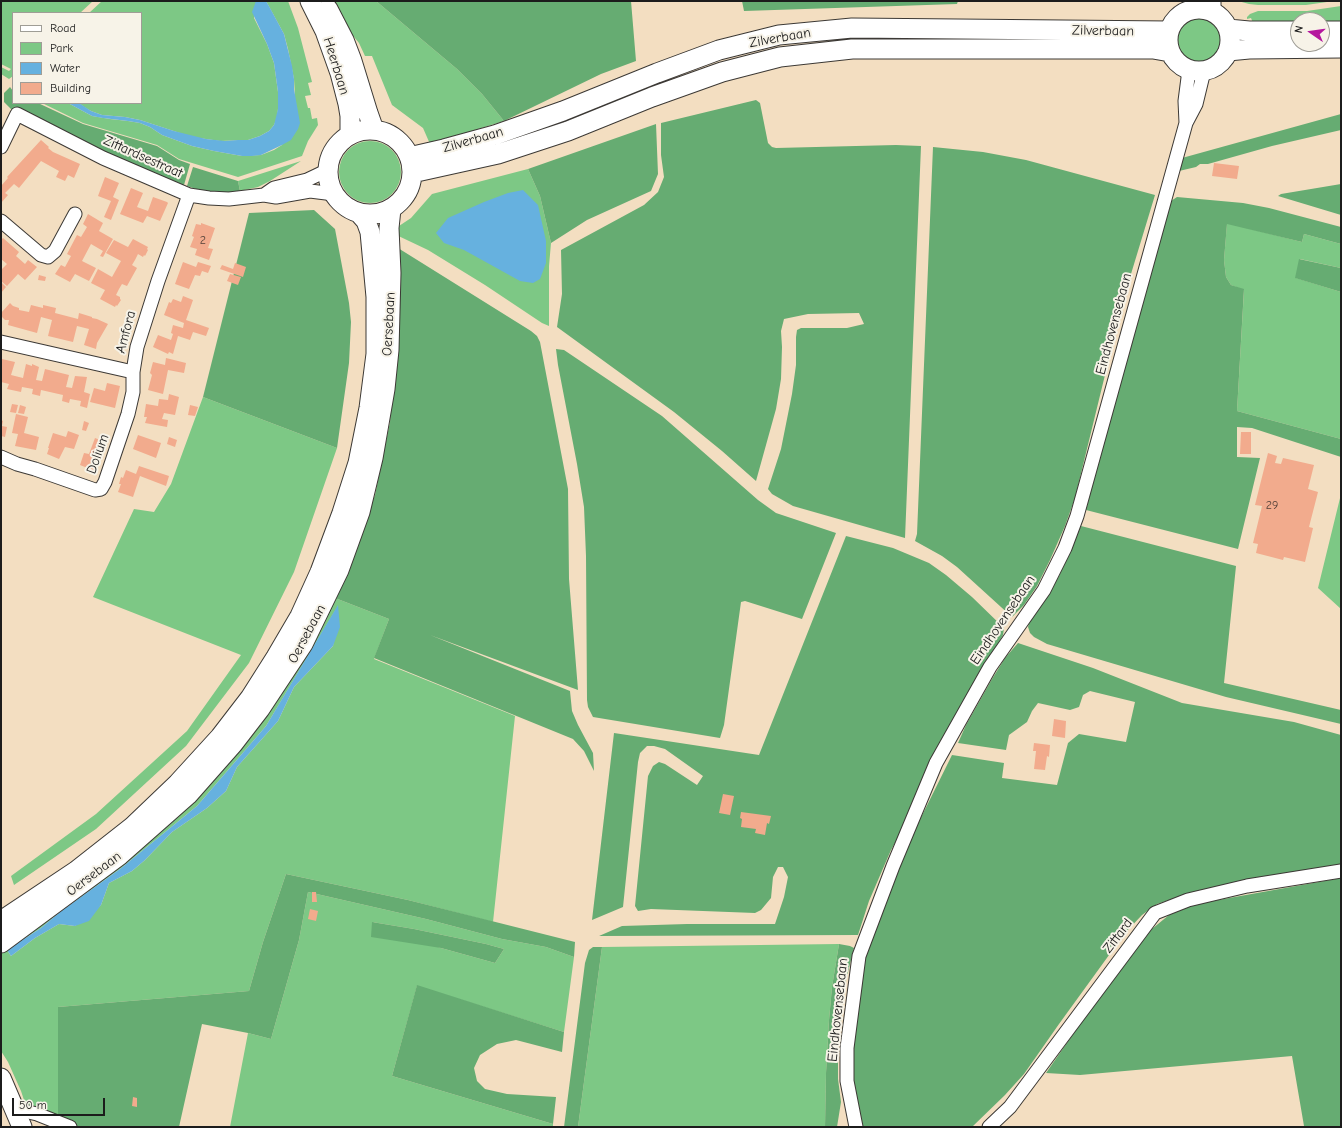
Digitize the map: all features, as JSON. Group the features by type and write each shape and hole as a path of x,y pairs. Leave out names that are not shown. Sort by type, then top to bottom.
{"main road":[{"name":"Heerbaan","path":"310,1 325,31 340,73 350,116 350,135"},
{"name":"Heerbaan","path":"323,1 344,40 374,130"},
{"path":"1206,6 1222,19 1228,29 1230,44 1228,51 1223,60 1214,67 1197,70 1178,63 1170,52 1168,41 1169,31 1173,22 1180,15 1188,11 1206,6"},
{"name":"Zilverbaan","path":"411,165 444,149 495,135 563,111 719,50 778,35 852,28 1169,31"},
{"path":"1228,29 1248,31 1290,31"},
{"path":"1330,31 1341,31"},
{"path":"1228,51 1249,49 1341,48"},
{"name":"Zilverbaan","path":"411,165 498,154 568,131 652,97 722,72 780,57 852,49 1147,49 1170,52"},
{"path":"374,130 383,132 395,138 406,150 411,165 410,186 399,203 391,209 376,214 359,213 346,208 334,194 329,181 328,170 331,156 342,141 350,135 361,131 374,130"},
{"name":"Oersebaan","path":"1,943 120,855 188,795 233,744 260,710 303,644 339,570 360,512 373,458 385,389 389,350 391,272 388,228 391,209"},
{"name":"Oersebaan","path":"1,921 76,871 132,827 178,784 220,737 250,698 300,616 320,572 342,513 358,463 369,408 376,354 376,297 370,232 366,221 359,213"},
{"path":"1,1078 22,1127"}],"street":[{"name":"Eindhovensebaan","path":"856,1127 848,1081 847,1048 859,956 893,866 936,762 990,667 1044,590 1065,548 1077,516 1186,123 1185,101 1197,70"},
{"name":"Zittardsestraat","path":"1,147 17,114 103,158 189,195 229,199 264,195 276,197 310,191 334,194"},
{"name":"Zittardsestraat","path":"264,195 274,188 307,180 328,170"},
{"name":"Amfora","path":"1,342 133,372 137,347 158,281 189,195"},
{"path":"1,221 41,255 48,257 55,252 75,214"},
{"name":"Dolium","path":"1,457 17,464 35,468 95,490 101,489 105,482 128,414 133,392 133,372"},
{"name":"Zittard","path":"989,1127 1010,1107 1155,913 1188,900 1232,890 1341,871"},
{"path":"15,1109 37,1114 70,1127"}],"green space":[{"path":"1,1 93,1 81,12 12,12 12,77 9,79 1,74 1,67 9,71 11,69 1,64"},
{"path":"102,1 257,1 254,18 267,44 274,63 278,92 277,118 274,125 269,131 248,140 220,141 192,137 140,120 102,115 84,107 80,104 142,104 142,12 90,12"},
{"path":"266,1 288,1 298,28 312,82 308,83 311,95 305,96 308,108 310,108 312,119 317,118 318,125 308,141 302,156 238,177 179,159 157,145 83,123 44,104 70,104 92,116 140,123 150,127 162,135 192,146 242,156 261,155 282,145 295,96 294,79 284,34"},
{"path":"328,1 376,1 457,69 482,94 504,121 430,144 423,128 392,105 372,56 365,56 359,43 340,20"},
{"path":"376,1 631,1 636,61 601,74 504,121 482,94 457,69"},
{"path":"742,1 958,1 957,4 744,11"},
{"path":"1238,1 1334,1 1306,5 1258,5"},
{"path":"1341,6 1341,28 1330,25 1330,12 1290,12 1290,23 1253,23 1251,18 1247,19 1250,14 1258,11 1307,11"},
{"path":"1201,17 1214,21 1220,27 1224,40 1220,53 1214,59 1201,63 1188,59 1182,53 1178,40 1182,27 1188,21"},
{"path":"10,87 12,90 12,104 40,104 83,124 157,146 179,160 190,164 184,185 120,159 13,111 4,102 4,93"},
{"path":"756,100 760,103 768,143 772,147 921,146 905,538 793,506 772,494 768,489 781,449 792,394 796,365 797,330 801,328 847,328 864,324 859,313 808,314 784,319 781,331 781,379 776,409 756,481 674,412 557,327 562,294 561,250 644,205 658,192 664,177 661,155 661,123"},
{"path":"1341,114 1341,130 1272,146 1208,164 1200,164 1196,167 1179,171 1182,158"},
{"path":"656,124 658,174 651,191 587,220 551,243 540,196 528,169"},
{"path":"364,141 376,141 392,150 399,160 401,172 399,184 392,194 376,203 364,203 353,198 344,189 339,178 339,166 344,155 353,146"},
{"path":"933,147 983,152 1026,160 1155,195 1124,297 1075,498 1065,526 1037,586 1024,605 1012,617 957,567 942,556 915,541 917,534"},
{"path":"301,161 258,187 240,191 238,181"},
{"path":"193,167 238,181 240,191 223,194 199,190 187,186"},
{"path":"528,169 540,196 551,243 549,266 549,326 428,250 390,232 411,218 432,194"},
{"path":"1341,184 1341,215 1278,196 1281,194"},
{"path":"1177,197 1243,203 1269,208 1341,227 1341,244 1304,234 1302,242 1227,224 1224,260 1226,277 1231,285 1244,289 1237,411 1341,439 1341,457 1252,428 1237,427 1237,457 1260,458 1238,549 1086,510 1146,281 1171,201"},
{"path":"314,210 335,229 349,303 351,322 349,363 337,448 203,397 249,213"},
{"path":"1227,223 1302,242 1304,234 1341,244 1341,268 1300,259 1296,278 1341,292 1341,439 1237,411 1244,290 1231,285 1226,277 1224,260"},
{"path":"398,248 531,331 537,336 540,342 568,489 569,579 578,690 430,635 570,691 572,711 593,753 594,771 584,751 573,739 374,658 389,619 335,598 375,495 390,422"},
{"path":"1299,259 1341,268 1341,292 1295,278"},
{"path":"556,349 564,350 662,416 758,500 776,513 836,533 802,619 745,601 741,602 724,725 720,738 593,717 588,707 584,507"},
{"path":"203,397 337,448 294,572 249,663 186,746 96,829 14,885 11,876 96,814 187,731 241,655 93,597 134,509 154,512 171,484"},
{"path":"1341,494 1341,609 1318,588"},
{"path":"1081,526 1236,566 1224,683 1341,710 1341,724 1226,697 1047,644 1034,637 1030,633 1028,627 1029,623 1059,576"},
{"path":"846,536 893,548 929,563 972,597 1004,628 1003,635 963,706 930,780 891,850 869,901 858,935 599,936 622,926 775,924 784,897 788,877 783,867 778,867 773,877 771,898 761,910 755,913 651,909 638,911 635,906 648,776 653,766 659,762 665,764 697,785 703,776 665,749 654,746 647,746 640,753 638,762 623,907 592,920 614,733 759,755"},
{"path":"335,598 389,619 374,659 515,716 493,922 408,900 286,874 263,942 249,991 58,1007 58,1121 27,1109 8,1062 1,1051 1,949 133,850","holes":["338,606 333,646 294,687 278,721 237,767 226,791 207,808 172,832 132,871 109,883 101,905 75,926 59,924 35,938 11,956 7,950 41,928 60,912 120,869 197,806 266,726"]},
{"path":"1018,643 1093,668 1182,703 1294,722 1341,735 1341,866 1206,890 1157,904 1142,915 1125,933 1024,1074 972,1127 858,1127 851,1059 862,957 888,884 952,755 1004,763 1002,778 1057,785 1068,743 1079,734 1126,742 1135,702 1090,691 1083,695 1079,707 1070,710 1038,703 1027,722 1009,735 1006,750 958,743 966,725 992,679 1005,658"},
{"path":"286,874 408,900 575,942 574,957 546,947 502,939 426,919 308,892 299,940 271,1039 202,1024 179,1127 74,1127 58,1121 58,1007 249,991 263,942"},
{"path":"1341,878 1341,1127 1302,1127 1304,1126 1292,1056 1080,1075 1046,1073 1110,981 1147,933 1169,915 1191,906 1218,900"},
{"path":"308,892 426,919 502,939 546,947 574,957 564,1032 417,986 392,1076 553,1124 553,1127 230,1127 248,1033 271,1039 299,940","holes":["372,922 486,944 504,949 495,963 441,948"]},
{"path":"372,922 414,929 504,949 495,963 441,948 371,937"},
{"path":"839,944 832,987 829,1020 825,1127 578,1127 602,947"},
{"path":"839,944 854,948 846,980 838,1046 838,1079 841,1102 837,1127 825,1127 829,1020 832,987"},
{"path":"593,947 602,947 578,1127 564,1127 585,963 589,950"},
{"path":"417,985 564,1032 562,1052 516,1040 497,1044 480,1055 474,1068 477,1081 485,1089 507,1094 556,1097 553,1124 392,1076"}],"water":[{"path":"256,1 266,1 284,34 292,66 294,89 300,123 291,140 282,145 261,155 252,156 242,156 214,151 192,146 162,135 150,127 140,123 92,116 70,104 80,104 91,111 102,115 140,120 206,139 225,141 248,140 260,136 269,131 274,125 278,109 278,92 274,63 252,12"},
{"path":"523,190 538,205 546,241 546,263 540,279 533,283 520,281 464,250 444,243 436,233 448,218 508,193"},
{"path":"338,605 340,627 333,646 294,687 278,721 237,767 226,791 207,808 172,832 132,871 109,883 101,905 89,921 75,926 59,924 35,938 11,956 7,950 41,928 60,912 120,869 197,806 266,726"}],"building":[{"path":"41,140 53,152 80,164 74,178 68,175 65,181 56,177 59,171 41,161 19,188 14,184 5,193 8,195 1,203 1,186 8,178 7,177"},
{"path":"1214,163 1239,166 1237,179 1212,176"},
{"path":"105,177 119,183 113,197 119,200 111,220 104,217 111,201 98,196"},
{"path":"131,188 143,193 137,207 148,211 153,197 168,203 160,221 147,216 143,223 120,214"},
{"path":"88,214 103,223 99,231 113,239 103,257 100,256 103,251 91,244 82,261 96,268 89,281 75,274 70,282 55,274 61,265 65,267 71,256 67,254 77,235 81,237 87,227 83,224"},
{"path":"201,223 215,228 208,248 213,249 209,260 195,255 197,249 190,247 194,237 192,236 196,224 201,225"},
{"path":"3,238 19,252 16,256 25,264 28,260 37,267 25,280 18,274 7,286 1,281 1,270 7,264 1,259 1,240"},
{"path":"133,239 148,247 148,250 143,257 138,254 132,265 137,268 127,286 122,284 119,289 116,295 120,297 121,300 115,307 100,299 105,290 91,283 98,269 112,277 121,261 106,253 114,240 128,247"},
{"path":"183,262 196,267 198,262 211,266 208,273 202,271 200,276 195,275 189,289 175,284"},
{"path":"235,263 246,267 243,277 220,269 222,265 233,269"},
{"path":"230,274 241,277 238,285 227,281"},
{"path":"39,275 46,277 45,281 38,280"},
{"path":"1,282 6,287 1,293"},
{"path":"183,296 193,300 186,320 209,328 206,336 193,332 190,340 178,336 173,354 169,352 168,354 153,347 158,335 171,340 173,325 183,328 184,323 164,315 169,302 171,303 173,299 181,302"},
{"path":"10,303 19,308 19,310 29,312 31,305 43,308 43,305 56,308 55,313 78,319 79,313 108,324 97,343 96,349 84,345 89,329 77,326 73,342 48,336 52,320 41,317 37,333 8,325 9,320 5,320 1,316 1,313"},
{"path":"166,358 186,363 184,373 168,370 163,394 148,390 152,375 150,373 153,362 165,365"},
{"path":"2,359 15,362 11,375 23,378 26,364 32,366 32,364 39,367 36,380 42,381 45,369 69,375 66,387 72,388 75,376 87,377 84,392 90,394 87,408 80,406 81,401 70,399 69,403 62,401 63,395 41,390 40,396 32,394 33,389 22,387 21,392 7,389 9,384 1,382"},
{"path":"107,383 120,386 115,408 90,402 94,388 105,391"},
{"path":"169,394 179,397 175,415 164,413 162,419 168,420 167,427 145,423 147,417 144,417 146,404 158,406 159,399 168,400"},
{"path":"12,404 18,405 16,413 10,412"},
{"path":"20,405 26,407 24,414 18,413"},
{"path":"190,405 198,407 195,416 188,415"},
{"path":"16,414 28,417 24,433 39,437 36,450 15,446 18,434 12,433"},
{"path":"1,420 3,421 2,426 7,427 5,437 1,436"},
{"path":"84,421 89,423 86,431 82,430"},
{"path":"68,431 79,435 74,449 65,447 59,459 47,454 53,433 66,437"},
{"path":"1241,432 1251,432 1251,454 1240,454"},
{"path":"138,435 161,443 156,458 133,449"},
{"path":"169,437 177,440 175,447 167,444"},
{"path":"95,438 105,442 95,471 80,465 84,453 89,454"},
{"path":"1268,453 1277,456 1275,463 1281,464 1283,458 1314,465 1308,489 1318,492 1309,527 1313,528 1305,562 1284,557 1283,560 1256,553 1258,544 1253,543 1262,506 1255,505"},
{"path":"139,466 169,476 166,486 140,476 133,497 118,492 121,484 119,484 121,477 123,478 126,470 136,474"},
{"path":"1054,719 1066,721 1065,738 1052,736"},
{"path":"1034,743 1050,745 1049,757 1047,756 1045,770 1034,769 1036,751 1033,751"},
{"path":"723,794 734,796 730,815 719,813"},
{"path":"741,812 771,816 769,824 767,823 765,835 755,833 756,829 741,827"},
{"path":"312,892 316,892 317,902 312,902"},
{"path":"310,909 318,911 316,921 308,919"},
{"path":"133,1097 137,1098 137,1107 132,1106"}]}
